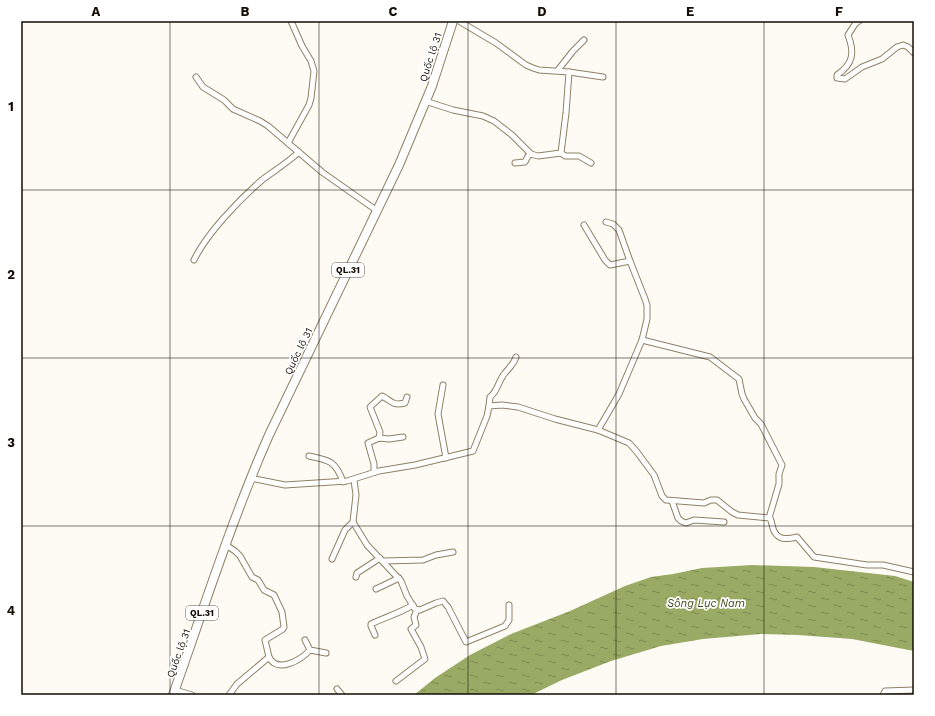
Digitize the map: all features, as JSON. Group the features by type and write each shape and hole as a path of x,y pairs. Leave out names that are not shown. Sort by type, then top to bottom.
{"highway":[{"name":"Quốc lộ 31","path":"174,692 250,478 269,434 398,165 432,86 453,21"}],"street":[{"path":"288,143 309,105 314,71 311,60 302,46 291,21"},
{"path":"458,21 496,42 526,65 533,68 539,70 558,70 603,77"},
{"path":"859,21 854,24 848,35 852,56 851,60 847,67 837,75 837,78 845,79 862,67 882,59 893,49 901,46 908,47 914,53"},
{"path":"558,70 584,40"},
{"path":"561,153 569,72"},
{"path":"196,77 203,87 224,100 233,109 268,126 322,172 376,210"},
{"path":"425,101 453,110 483,116 494,121 512,135 531,154 538,156 561,153 565,156 578,156 591,163"},
{"path":"194,260 205,242 236,205 264,179 283,166 299,152"},
{"path":"516,163 525,162 531,154"},
{"path":"598,430 619,394 642,340 647,323 647,305 617,227 606,222"},
{"path":"584,225 610,265 630,261"},
{"path":"642,340 710,357 739,378 744,399 755,418 761,424 782,465 779,474 779,484 769,518"},
{"path":"250,478 285,485 343,482 354,480 374,472 415,465 473,451 487,416 490,398 494,394 504,374 515,361 516,357"},
{"path":"443,385 438,414 446,458"},
{"path":"379,438 380,432 370,407 382,396 390,402 396,404 405,403 407,397"},
{"path":"489,406 502,405 518,407 555,419 598,430 632,445 654,475 666,500 704,503 711,500 717,500 738,515 769,518"},
{"path":"374,472 374,464 368,443 379,438 389,439 403,437"},
{"path":"309,456 335,465 339,470 343,482"},
{"path":"354,480 356,495 353,522 367,545 399,578 417,610"},
{"path":"672,501 681,522 686,523 692,520 724,522"},
{"path":"769,518 772,521 773,530 778,536 783,539 798,537 814,557 883,565 914,572"},
{"path":"332,559 345,530 353,522"},
{"path":"226,545 240,556 252,577 258,580 266,591 274,596 282,612 284,628 265,640 269,658 276,665 291,663 305,655 310,650"},
{"path":"356,577 356,574 381,560 423,560 436,555 453,552"},
{"path":"376,589 399,578"},
{"path":"417,610 443,602 448,607 466,642 505,626 509,620 509,605"},
{"path":"375,635 371,624 393,614 399,613 413,605"},
{"path":"396,681 425,659 421,647 411,630 416,625 414,617 417,610"},
{"path":"305,640 310,650"},
{"path":"310,650 326,653"},
{"path":"229,695 237,684 269,658"},
{"path":"337,689 342,695"},
{"path":"883,695 885,692 914,690"},
{"path":"174,692 192,695"}],"water":[{"name":"Sông Lục Nam","path":"752,565 814,567 895,576 914,582 914,651 852,639 798,635 761,634 703,639 661,646 611,661 562,680 531,695 414,695 435,678 470,655 511,634 570,611 625,586 651,577 702,568"}]}
